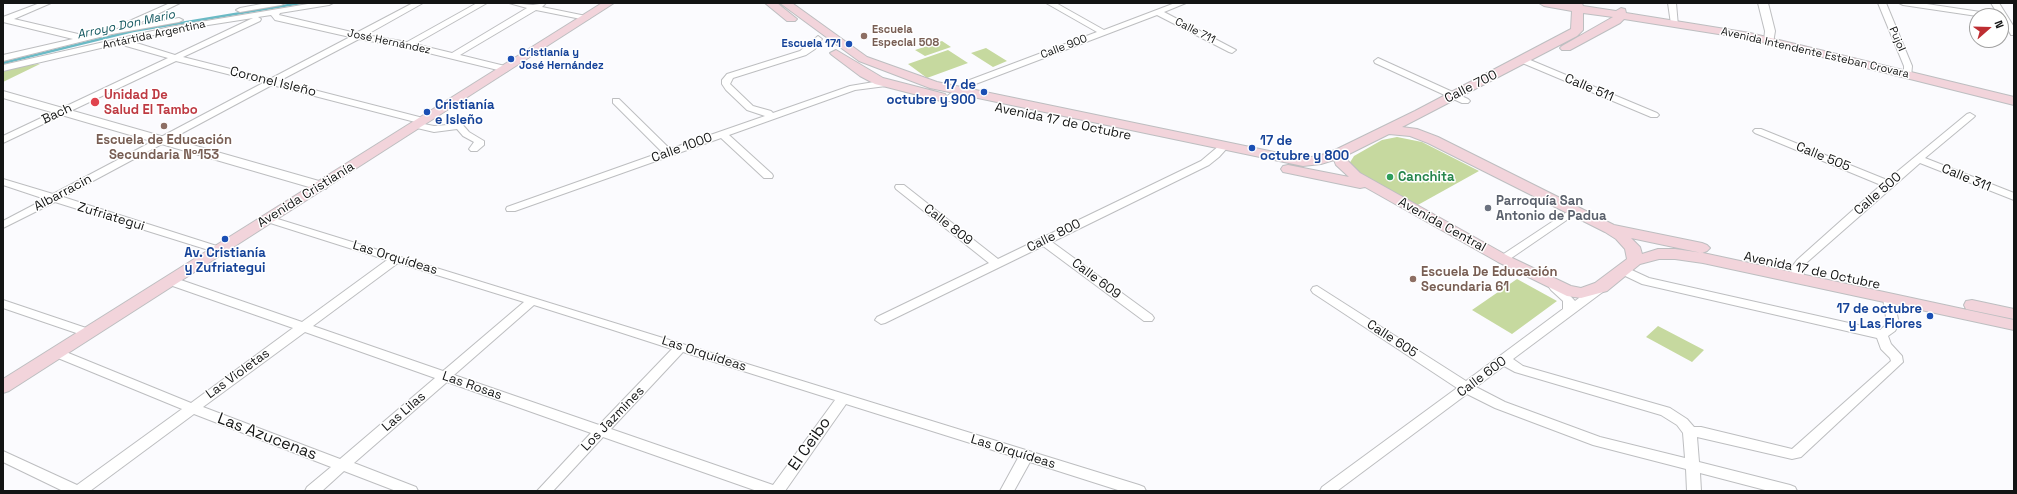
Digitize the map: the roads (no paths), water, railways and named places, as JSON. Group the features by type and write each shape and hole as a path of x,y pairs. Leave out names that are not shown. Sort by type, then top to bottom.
{"main road":[{"name":"Avenida Cristianía","path":"3,387 609,3"},
{"name":"Avenida 17 de Octubre","path":"770,3 851,64 864,73 886,84 949,99 1219,151 1303,162 1321,160 1340,153"},
{"name":"Avenida 17 de Octubre","path":"785,3 863,59 919,80 1378,189"},
{"name":"Avenida Intendente Esteban Crovara","path":"1544,3 1575,5 1770,39 2014,101"},
{"name":"Calle 700","path":"1529,63 1576,32 1575,5"},
{"name":"Calle 700","path":"1340,153 1460,98 1616,21 1621,13"},
{"name":"Avenida Intendente Esteban Crovara","path":"1908,73 2014,97"},
{"name":"Calle 700","path":"1433,140 1424,132 1423,124 1425,121 1460,98"},
{"path":"1388,130 1408,131 1433,140 1573,211 1610,228 1628,242 1634,251 1629,266"},
{"name":"Avenida Central","path":"1340,153 1341,162 1349,172 1554,286 1567,291 1581,293 1600,287"},
{"name":"Avenida 17 de Octubre","path":"1610,228 1798,273 1889,298 2014,325"},
{"name":"Avenida 17 de Octubre","path":"1629,266 1658,254 1675,254 1798,273 2014,314"},
{"name":"Calle 600","path":"1600,287 1629,266"}],"street":[{"path":"4,20 47,3"},
{"path":"109,33 176,3"},
{"name":"Antártida Argentina","path":"3,58 109,33 280,3"},
{"name":"Antártida Argentina","path":"3,68 103,45 125,42 178,28 329,3"},
{"name":"Albarracin","path":"3,225 419,3"},
{"path":"408,45 483,3"},
{"path":"513,3 586,18"},
{"path":"453,56 542,3"},
{"path":"1050,3 1102,32"},
{"name":"Calle 900","path":"949,99 970,83 1182,3"},
{"path":"1672,3 1674,22"},
{"path":"1763,3 1770,39"},
{"name":"Pujol","path":"1882,3 1908,66 1908,73"},
{"path":"1903,3 1969,12"},
{"name":"José Hernández","path":"276,12 275,16 278,18 358,36 408,45 506,69"},
{"name":"Calle 711","path":"1157,12 1232,50"},
{"name":"Bach","path":"3,140 255,20 263,14"},
{"path":"4,20 76,36 79,40"},
{"path":"771,116 768,113 750,108 729,88 726,84 726,80 730,76 803,53 812,47 818,39"},
{"name":"Coronel Isleño","path":"125,42 176,58 272,82 421,123 434,129 459,126 466,134 479,141 479,145 474,149"},
{"path":"851,64 863,59"},
{"path":"1378,61 1460,98"},
{"name":"Calle 511","path":"1529,63 1654,115"},
{"path":"853,88 861,80 864,73"},
{"name":"Calle 1000","path":"511,209 853,88 886,84"},
{"path":"3,94 321,186"},
{"path":"616,101 668,153"},
{"name":"Calle 500","path":"1798,273 1801,262 1888,184 1970,116"},
{"name":"Calle 505","path":"1758,131 1888,184"},
{"path":"722,134 768,176"},
{"name":"Calle 800","path":"881,320 1205,163 1219,151"},
{"name":"Calle 311","path":"1919,159 2014,197"},
{"name":"Zufriategui","path":"3,182 219,250"},
{"name":"Calle 809","path":"900,187 996,263"},
{"path":"1503,259 1573,211"},
{"name":"Las Orquídeas","path":"268,219 397,258 1139,491"},
{"name":"Calle 609","path":"1044,241 1148,318"},
{"name":"Las Violetas","path":"80,491 397,258"},
{"path":"1629,266 1646,281 1882,335"},
{"name":"Las Rosas","path":"171,281 773,491"},
{"path":"1554,286 1568,299 1570,303 1569,312"},
{"name":"Calle 600","path":"1327,491 1569,312 1600,287"},
{"name":"Calle 605","path":"1317,290 1467,388 1500,405 1580,435 1691,466 1790,491"},
{"path":"1882,335 1891,328 1893,324 1889,298"},
{"name":"Las Lilas","path":"312,491 532,301"},
{"path":"3,304 88,333"},
{"path":"1690,432 1701,432 1792,454 1796,453 1897,362 1896,356 1885,346 1882,335"},
{"name":"Los Jazmines","path":"544,491 681,347"},
{"name":"Las Azucenas","path":"57,353 191,408 411,491"},
{"path":"1504,360 1519,369 1665,412 1682,422 1690,432 1691,466 1694,491"},
{"name":"El Ceibo","path":"777,491 843,398"},
{"path":"3,456 76,491"},
{"path":"1007,491 1026,456"}],"waterway":[{"name":"Arroyo Don Mario","path":"3,63 133,31 301,3"}],"place":[{"name":"Escuela Especial 508","path":"864,36"},
{"name":"Escuela 171","path":"849,44"},
{"name":"Cristianía y José Hernández","path":"511,59"},
{"name":"17 de octubre y 900","path":"984,92"},
{"name":"Unidad De Salud El Tambo","path":"95,102"},
{"name":"Cristianía e Isleño","path":"427,112"},
{"name":"Escuela de Educación Secundaria Nº153","path":"164,126"},
{"name":"17 de octubre y 800","path":"1252,148"},
{"name":"Canchita","path":"1390,177"},
{"name":"Parroquía San Antonio de Padua","path":"1488,208"},
{"name":"Av. Cristianía y Zufriategui","path":"225,239"},
{"name":"Escuela De Educación Secundaria 61","path":"1413,279"},
{"name":"17 de octubre y Las Flores","path":"1930,316"}]}
